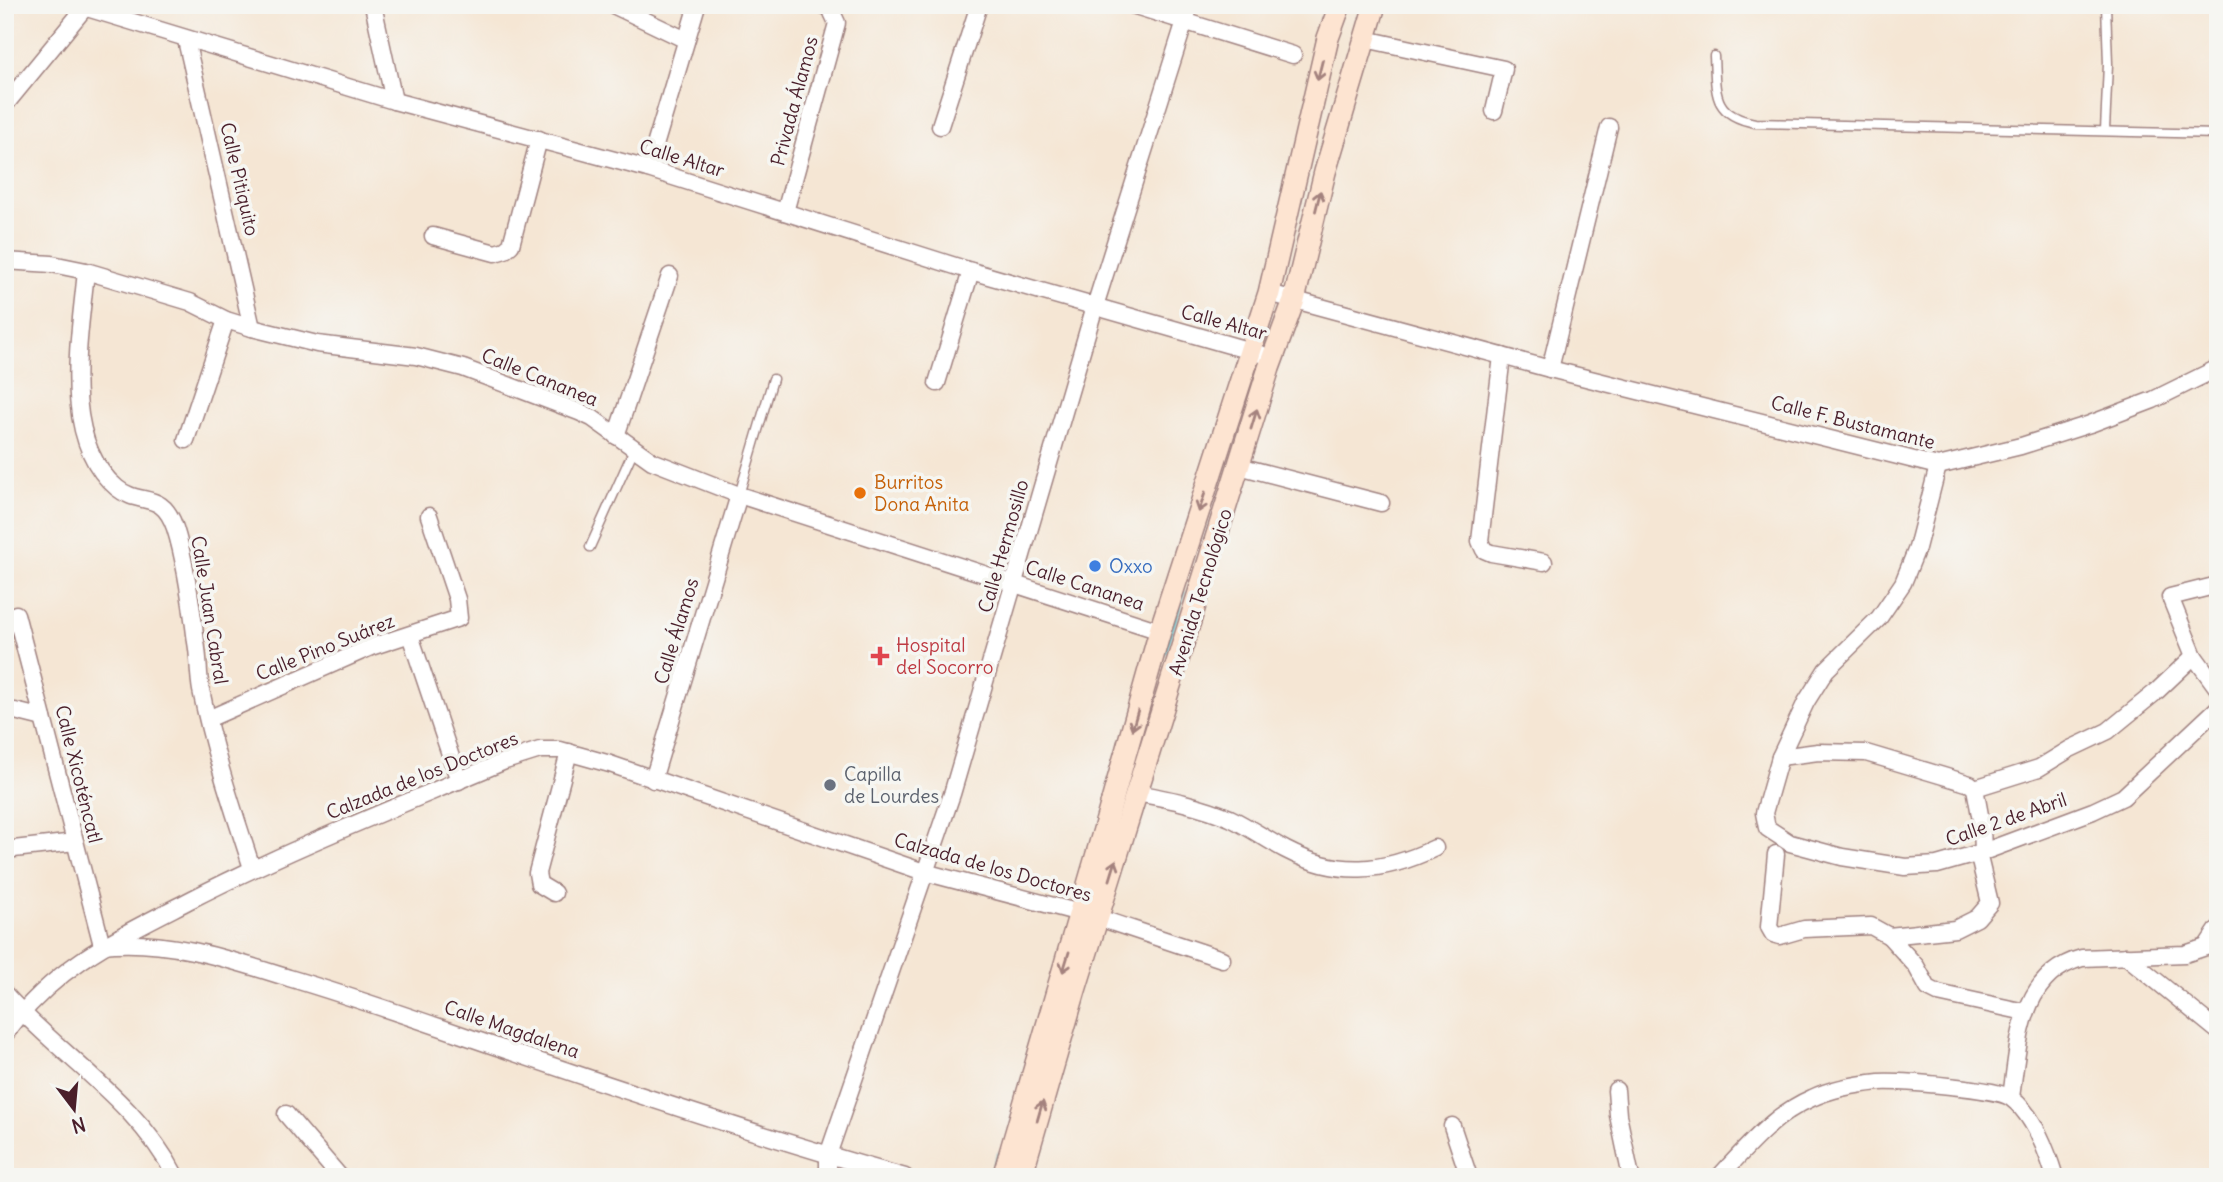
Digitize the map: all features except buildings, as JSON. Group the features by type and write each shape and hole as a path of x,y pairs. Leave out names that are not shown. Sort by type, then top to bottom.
{"main road":[{"name":"Avenida Tecnológico","path":"1009,1176 1089,916 1160,631 1269,293 1324,51 1340,5"},
{"name":"Avenida Tecnológico","path":"1089,916 1137,793 1273,357 1294,300 1325,172 1374,5"}],"street":[{"path":"373,5 394,101"},
{"path":"614,5 686,40"},
{"path":"648,169 697,5"},
{"name":"Privada Álamos","path":"785,212 837,23 830,8 823,5"},
{"path":"940,125 979,5"},
{"path":"1132,5 1187,13 1293,55"},
{"path":"5,104 83,6"},
{"name":"Calle Altar","path":"83,6 186,40 394,101 648,169 971,271 1273,357"},
{"name":"Calle Hermosillo","path":"828,1177 828,1155 952,794 1095,306 1187,13"},
{"path":"1365,39 1504,69 1494,111"},
{"name":"Calle Pitiquito","path":"186,40 252,328"},
{"path":"1550,369 1608,127"},
{"path":"433,236 495,253 511,245 539,139"},
{"name":"Calle Cananea","path":"5,261 52,264 86,271 190,302 226,320 317,344 416,356 463,368 579,412 592,418 652,461 739,495 1160,631"},
{"name":"Calle Juan Cabral","path":"86,271 78,369 82,429 91,454 115,486 131,495 157,502 171,518 197,643 200,688 227,793 252,868"},
{"path":"937,383 971,271"},
{"path":"616,436 670,276"},
{"name":"Calle F. Bustamante","path":"1269,293 1550,369 1938,466 2021,446 2090,424 2153,400 2218,368"},
{"path":"186,440 226,320"},
{"path":"1502,356 1480,541 1484,550 1491,553 1544,562"},
{"path":"1239,466 1381,503"},
{"name":"Calle 2 de Abril","path":"1938,466 1917,548 1903,583 1878,618 1826,670 1806,702 1780,757 1764,813 1767,828 1790,843 1842,857 1905,867 1937,865 1980,853 2123,797 2218,708"},
{"name":"Calle Álamos","path":"653,780 739,495"},
{"name":"Calle Pino Suárez","path":"208,719 371,647 459,618 457,599 429,516"},
{"path":"2218,585 2170,597 2194,656 2218,689"},
{"name":"Calle Xicoténcatl","path":"16,614 102,945"},
{"path":"410,635 459,781"},
{"path":"1975,788 2039,768 2108,731 2194,656"},
{"path":"5,712 15,711 43,718"},
{"name":"Calzada de los Doctores","path":"5,1034 21,1012 54,981 102,945 252,868 505,761 540,750 569,752 924,872 1089,916 1222,959"},
{"path":"554,893 539,884 537,873 569,752"},
{"path":"1780,757 1818,752 1866,753 1970,784 1975,788 1982,827 1980,853 1990,903 1977,918 1955,929 1889,936"},
{"path":"1137,793 1188,803 1231,818 1318,865 1343,870 1374,868 1409,861 1434,848"},
{"path":"5,850 75,842"},
{"path":"1776,854 1769,928 1773,934 1780,936 1804,929 1871,926 1889,936 1916,966 1928,988 1938,993 2025,1012"},
{"path":"2011,1097 2025,1012 2036,989 2050,972 2068,962 2089,957 2175,955 2197,951 2206,947 2218,929"},
{"name":"Calle Magdalena","path":"102,945 131,942 156,944 253,967 383,1007 644,1097 905,1177"},
{"path":"2126,956 2218,1031"},
{"path":"5,994 136,1119 176,1177"},
{"path":"1718,1177 1745,1148 1792,1108 1813,1097 1878,1082 1954,1087 2011,1097 2028,1117 2055,1177"},
{"path":"1616,1090 1618,1115 1631,1177"},
{"path":"286,1114 341,1177"},
{"path":"1452,1126 1469,1177"}],"lane":[{"path":"2105,131 2108,64 2106,5"},
{"path":"1714,56 1719,100 1725,112 1737,119 1755,123 2218,134"},
{"path":"739,495 773,379"},
{"path":"590,547 634,449"}],"waterway":[{"path":"1165,651 1183,593"},
{"path":"991,1177 999,1155"}],"place":[{"name":"Burritos Dona Anita","path":"860,493"},
{"name":"Oxxo","path":"1095,566"},
{"name":"Hospital del Socorro","path":"880,656"},
{"name":"Capilla de Lourdes","path":"830,785"}]}
